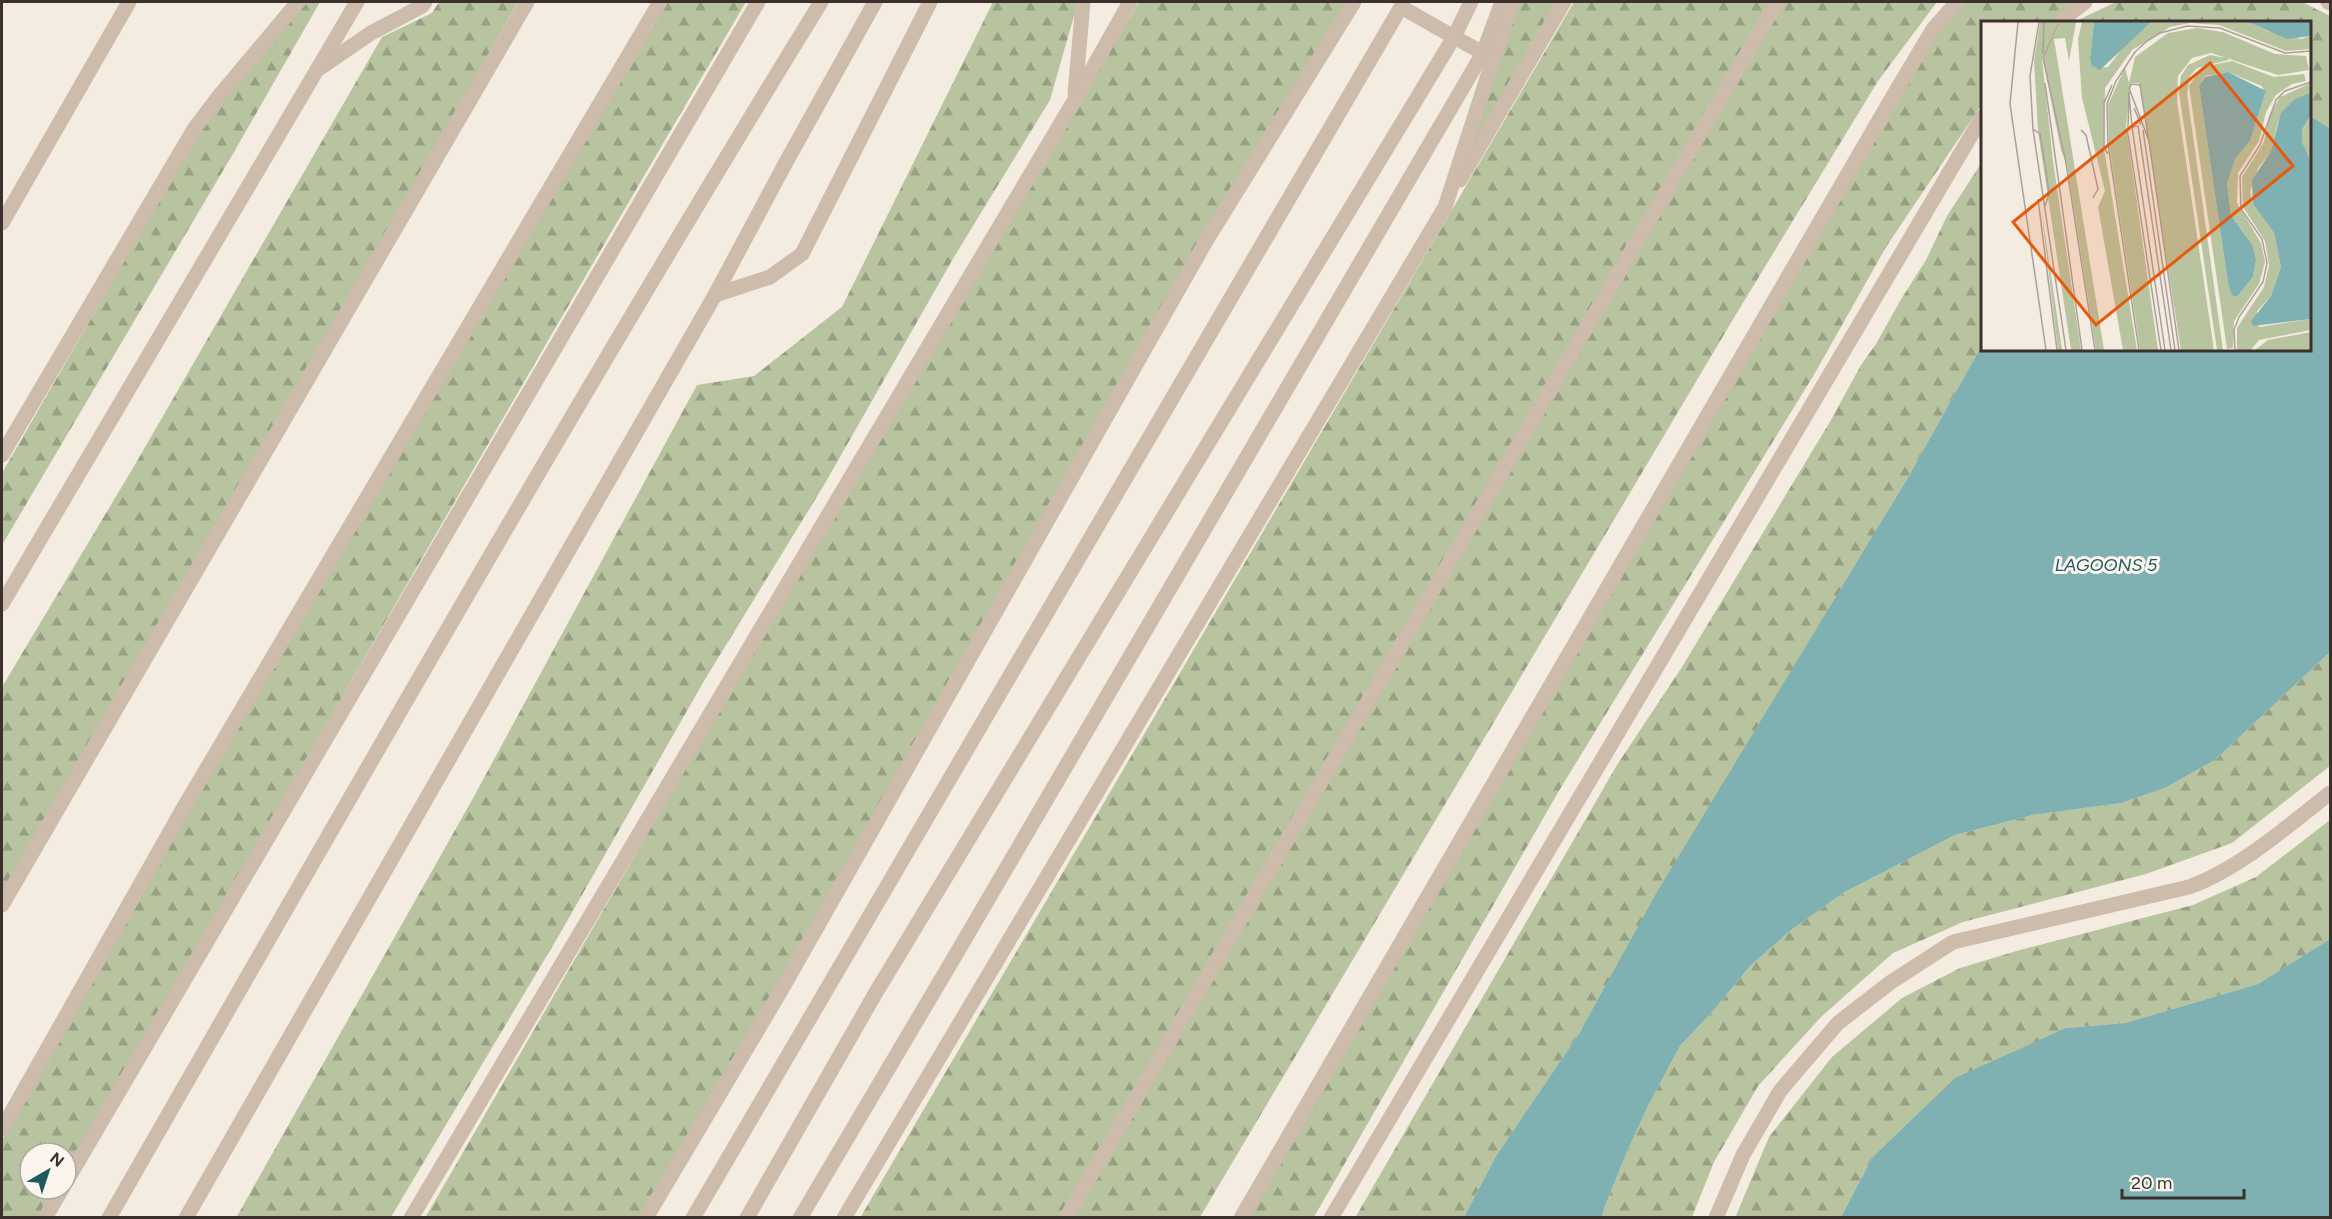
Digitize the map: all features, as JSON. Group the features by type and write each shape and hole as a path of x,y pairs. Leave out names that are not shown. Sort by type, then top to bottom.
{"street":[{"path":"2,224 129,2"},
{"path":"2,455 194,129 298,2"},
{"path":"2,604 357,2"},
{"path":"317,70 371,33 422,6 425,2"},
{"path":"2,905 527,2"},
{"path":"2,1130 196,787 660,2"},
{"path":"78,1162 758,2"},
{"path":"109,1218 494,547 722,164 822,2"},
{"path":"186,1218 715,295 784,164 875,2"},
{"path":"715,295 770,277 802,254 930,2"},
{"path":"1074,101 1083,2"},
{"path":"411,1218 1074,101 1130,2"},
{"path":"646,1218 782,989 1206,241 1354,2"},
{"path":"747,1218 875,994 1454,37 1471,2"},
{"path":"800,1218 1483,53 1502,2"},
{"path":"1445,207 1512,2"},
{"path":"844,1218 1445,207 1564,2"},
{"path":"1066,1218 1777,2"},
{"path":"1241,1218 1896,91 1933,29 1957,2"},
{"path":"2061,21 2085,2"},
{"path":"693,1218 1399,3 1483,53"},
{"path":"1331,1218 1981,120"},
{"path":"1716,1218 1743,1155 1780,1091 1838,1023 1891,982 1953,942 2189,887 2210,879 2229,868 2331,793"},
{"path":"45,1218 55,1201"}],"green space":[{"path":"307,2 320,2 2,545 2,473 201,128"},
{"path":"439,2 518,2 367,267 2,892 2,687 133,468 382,37 432,13"},
{"path":"666,2 746,2 78,1153 78,1141 18,1141 18,1201 50,1201 41,1217 2,1218 2,1140 155,869"},
{"path":"993,2 1078,2 1050,100 954,257 824,485 704,681 558,937 391,1217 236,1218 472,800 697,385 754,376 842,307"},
{"path":"1139,2 1349,2 1158,311 956,677 780,986 639,1217 425,1218 656,819"},
{"path":"1519,2 1558,2 1466,164"},
{"path":"1574,2 1937,2 1878,81 1735,316 1200,1217 860,1218"},
{"path":"1965,2 2081,2 2057,21 1981,21 1981,105 1886,247 1815,373 1560,789 1314,1217 1244,1218 1939,31"},
{"path":"2116,2 2302,2 2330,16 2330,128 2311,117 2311,21 2076,21"},
{"path":"1981,164 1981,347 1906,481 1580,1032 1496,1156 1464,1217 1355,1218 1617,765 1682,667 1831,420 1861,365 1926,260 1947,216"},
{"path":"2330,652 2330,766 2232,843 2146,874 1963,922 1893,953 1821,1017 1758,1086 1714,1162 1692,1217 1602,1218 1626,1154 1680,1046 1714,1010 1750,966 1790,931 1843,893 1955,835 2033,815 2121,803 2165,788 2215,760"},
{"path":"2330,820 2330,939 2258,984 2125,1023 2066,1028 1872,1158 1841,1217 1735,1218 1769,1137 1832,1057 1902,998 1960,968 2193,905 2256,877"}],"water":[{"name":"LAGOONS 5","path":"2311,117 2330,128 2330,652 2215,760 2165,788 2121,803 2033,815 1955,835 1843,893 1790,931 1750,966 1714,1010 1680,1046 1626,1154 1602,1217 1464,1217 1496,1156 1580,1032 1657,892 1906,481 1981,347 1981,351 2311,351"},
{"path":"2330,939 2330,1217 1841,1217 1872,1158 1955,1078 2066,1028 2125,1023 2258,984"}]}
